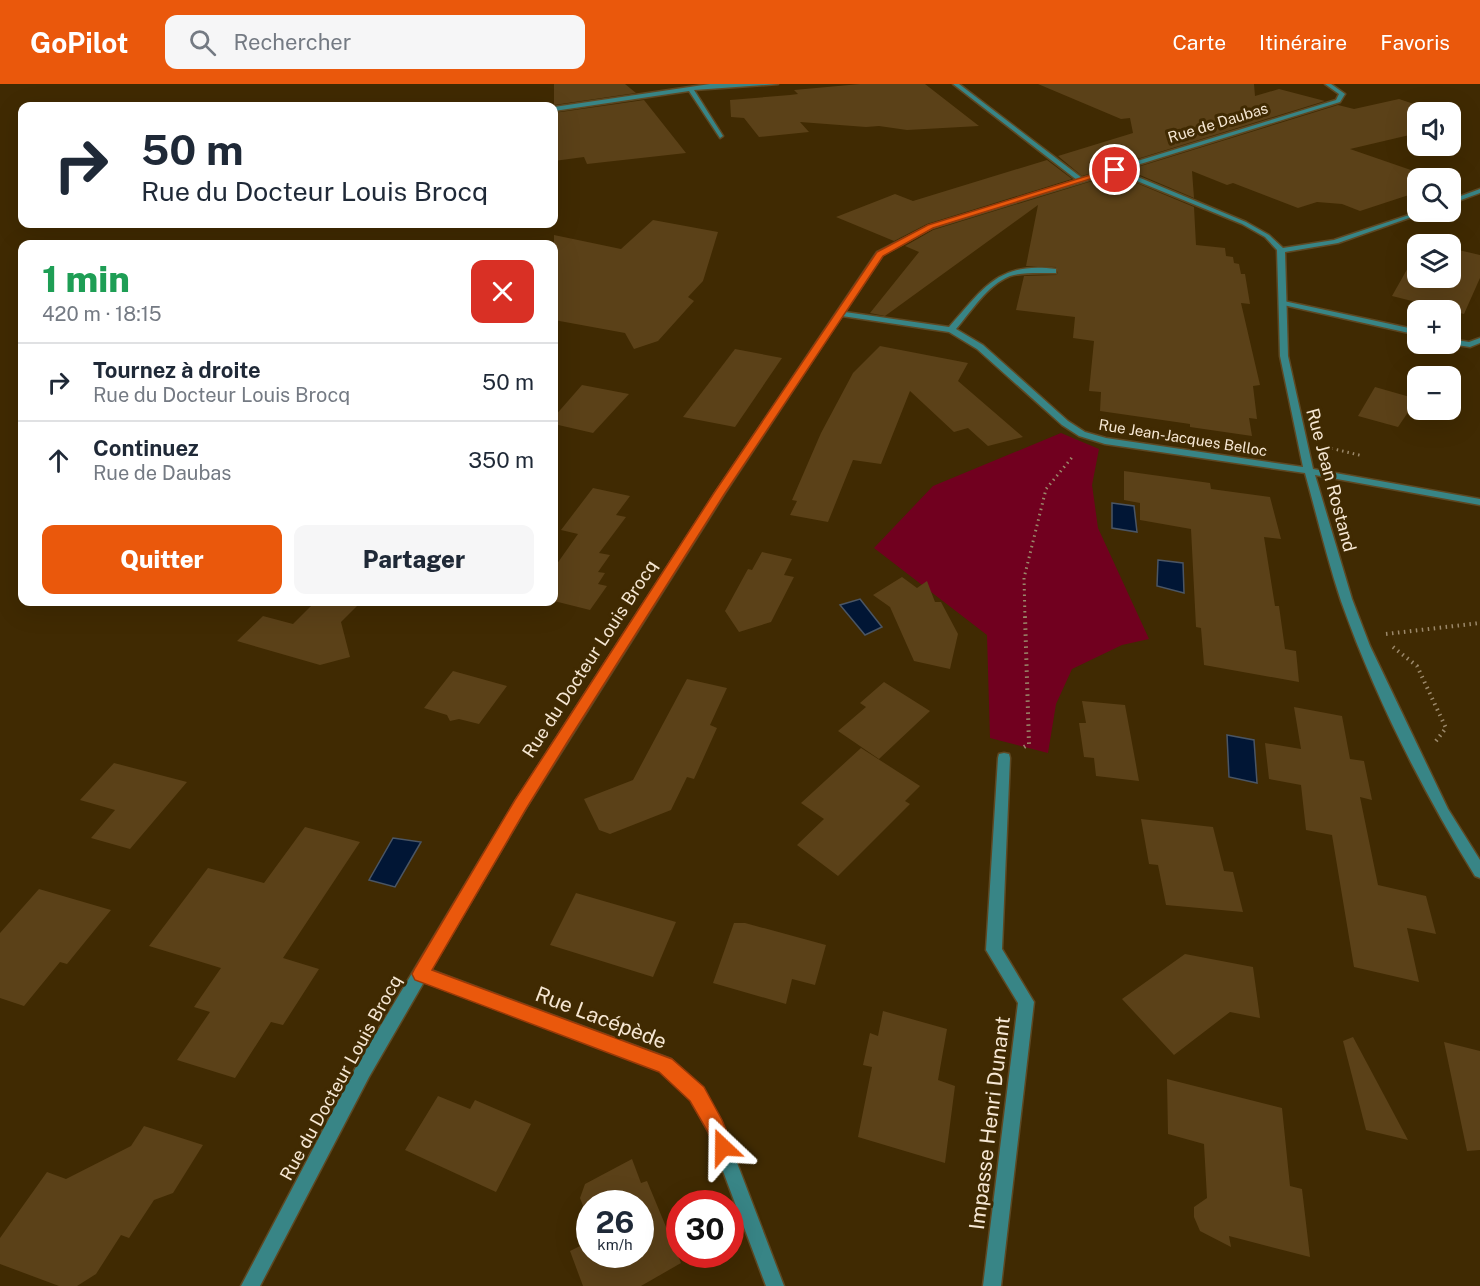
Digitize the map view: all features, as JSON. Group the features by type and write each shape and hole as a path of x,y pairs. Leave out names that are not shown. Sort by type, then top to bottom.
{"street":[{"path":"558,109 691,89 775,84"},
{"path":"956,84 1081,180"},
{"name":"Rue de Daubas","path":"1081,180 1338,101 1342,94 1328,84"},
{"path":"691,89 720,136"},
{"path":"1115,170 1244,223 1267,236 1281,250 1304,249 1336,243 1407,218"},
{"name":"Rue du Docteur Louis Brocq","path":"250,1286 363,1071 533,785 720,493 880,254 930,227 1081,180"},
{"path":"1461,198 1480,191"},
{"name":"Rue Jean Rostand","path":"1281,250 1284,356 1309,471 1346,599 1364,646 1443,813 1480,872"},
{"path":"951,330 1004,275 1029,270 1053,271"},
{"path":"1282,302 1407,330"},
{"name":"Rue Jean-Jacques Belloc","path":"839,313 951,330 980,347 1065,423 1082,434 1097,439 1309,471 1480,502"},
{"path":"1461,343 1470,345 1480,340"},
{"name":"Impasse Henri Dunant","path":"992,1286 1026,1002 994,950 1004,758"},
{"name":"Rue Lacépède","path":"421,974 665,1065 697,1094 715,1127 775,1286"}],"path":[{"path":"1004,758 1029,744 1024,578 1046,489 1073,456 1097,439"},
{"path":"1324,446 1366,457"},
{"path":"1377,635 1480,623"},
{"path":"1385,641 1417,666 1446,728 1435,744"}],"shaded area":[{"path":"1061,433 1099,449 1092,485 1098,528 1149,639 1122,645 1072,669 1056,704 1048,753 990,738 987,635 874,548 933,486"}],"water":[{"path":"1112,503 1134,506 1137,532 1112,528"},
{"path":"1158,560 1183,563 1184,593 1157,586"},
{"path":"860,599 882,627 865,635 840,605"},
{"path":"1227,735 1254,740 1257,783 1229,777"},
{"path":"393,838 421,842 395,887 369,880"}],"building":[{"path":"554,84 625,84 636,93 558,104 558,102 554,102"},
{"path":"860,84 925,84 979,126 907,130 879,126 800,122 809,132 759,137 744,118 731,117 730,100 790,95 798,94 794,90"},
{"path":"1038,84 1254,84 1255,96 1279,89 1325,101 1082,176 1058,156 1133,133 1130,118 1121,119"},
{"path":"1399,99 1408,102 1407,136 1350,149 1407,169 1407,196 1360,211 1342,204 1317,202 1298,208 1233,183 1227,185 1192,171 1194,198 1128,170 1338,105 1354,109"},
{"path":"644,100 686,153 587,164 584,157 558,160 558,112"},
{"path":"1047,160 1072,179 927,224 894,241 836,217 895,194 913,201"},
{"path":"1115,174 1194,207 1196,245 1225,248 1226,256 1233,257 1234,263 1239,264 1241,274 1245,274 1250,304 1241,303 1260,385 1253,386 1257,419 1249,418 1252,436 1100,411 1101,392 1089,391 1094,341 1073,338 1075,317 1016,310 1024,276 1056,275 1058,273 1056,267 1026,266 1038,205 885,316 870,313 919,252 905,246 933,230"},
{"path":"653,220 718,232 703,281 688,297 694,301 658,341 634,349 625,333 558,321 558,240 554,240 554,235 621,249"},
{"path":"1461,251 1480,255 1480,278 1464,314 1461,313 1461,300 1408,300 1392,296 1407,269 1407,288 1461,288"},
{"path":"880,346 968,363 958,381 1023,437 988,446 968,428 954,432 910,391 881,464 853,460 828,522 790,515 797,501 792,500 821,433 853,373"},
{"path":"735,349 782,358 735,427 683,417"},
{"path":"582,385 629,394 593,433 558,425 558,412"},
{"path":"1375,387 1407,396 1407,414 1398,427 1358,416"},
{"path":"1124,471 1210,483 1211,489 1270,497 1281,539 1264,537 1275,606 1279,606 1285,649 1296,651 1299,682 1204,665 1201,628 1196,627 1191,529 1140,520 1140,503 1124,500"},
{"path":"593,488 630,496 616,515 626,517 599,553 610,555 598,572 605,573 598,584 607,586 590,610 558,602 558,562 578,534 561,530"},
{"path":"762,552 792,559 784,575 794,577 771,622 739,632 725,611 748,569 752,570"},
{"path":"902,577 917,588 927,581 935,602 941,602 958,634 950,669 914,661 890,607 873,595"},
{"path":"311,606 357,606 341,622 350,657 320,665 237,641 263,616 293,624"},
{"path":"453,671 507,686 479,724 459,719 450,721 447,715 424,708"},
{"path":"687,679 727,688 710,725 717,728 694,779 687,777 671,810 610,834 599,830 584,799 633,780"},
{"path":"884,682 930,711 879,759 838,731 866,707 860,703"},
{"path":"1082,701 1125,705 1139,781 1096,776 1094,758 1084,757 1079,723 1086,723"},
{"path":"1294,707 1342,716 1350,759 1364,761 1372,800 1360,797 1378,885 1426,896 1436,934 1407,928 1419,982 1354,967 1332,835 1306,830 1301,785 1269,779 1265,743 1301,749"},
{"path":"861,748 920,786 905,801 910,804 838,876 797,845 824,819 801,803"},
{"path":"114,763 187,782 130,849 91,838 115,810 80,800"},
{"path":"1141,819 1213,827 1224,871 1233,872 1243,912 1166,905 1158,865 1149,864"},
{"path":"305,827 360,842 283,958 319,969 283,1025 271,1022 235,1078 177,1060 210,1012 194,1007 221,968 149,946 208,868 264,883"},
{"path":"39,889 111,910 67,964 60,962 24,1006 0,998 0,933"},
{"path":"576,893 676,922 653,977 550,945"},
{"path":"734,923 745,923 826,945 815,985 792,979 786,1004 713,983"},
{"path":"1185,954 1253,967 1260,1018 1230,1012 1174,1055 1122,999"},
{"path":"883,1011 947,1029 938,1080 955,1086 945,1163 858,1137 872,1067 863,1065 870,1033 878,1036"},
{"path":"1353,1037 1408,1140 1366,1130 1343,1041"},
{"path":"1444,1042 1480,1051 1480,1150 1467,1151"},
{"path":"1167,1079 1282,1108 1290,1186 1302,1189 1310,1257 1229,1236 1231,1247 1200,1231 1194,1217 1194,1207 1207,1198 1204,1144 1168,1134"},
{"path":"438,1096 470,1109 475,1100 531,1124 496,1192 405,1150"},
{"path":"144,1126 203,1145 173,1193 154,1200 129,1238 121,1235 96,1274 77,1286 59,1286 0,1264 0,1238 47,1172 66,1179 131,1146"},
{"path":"632,1159 641,1183 647,1181 651,1190 583,1190 585,1184"},
{"path":"654,1198 666,1227 666,1268 672,1268 641,1286 583,1286 576,1268 654,1268"},
{"path":"576,1248 576,1267 570,1251"}],"route":[{"path":"723,1147 697,1094 665,1065 421,974 563,737 720,493 880,254 930,227 1115,170"}]}
